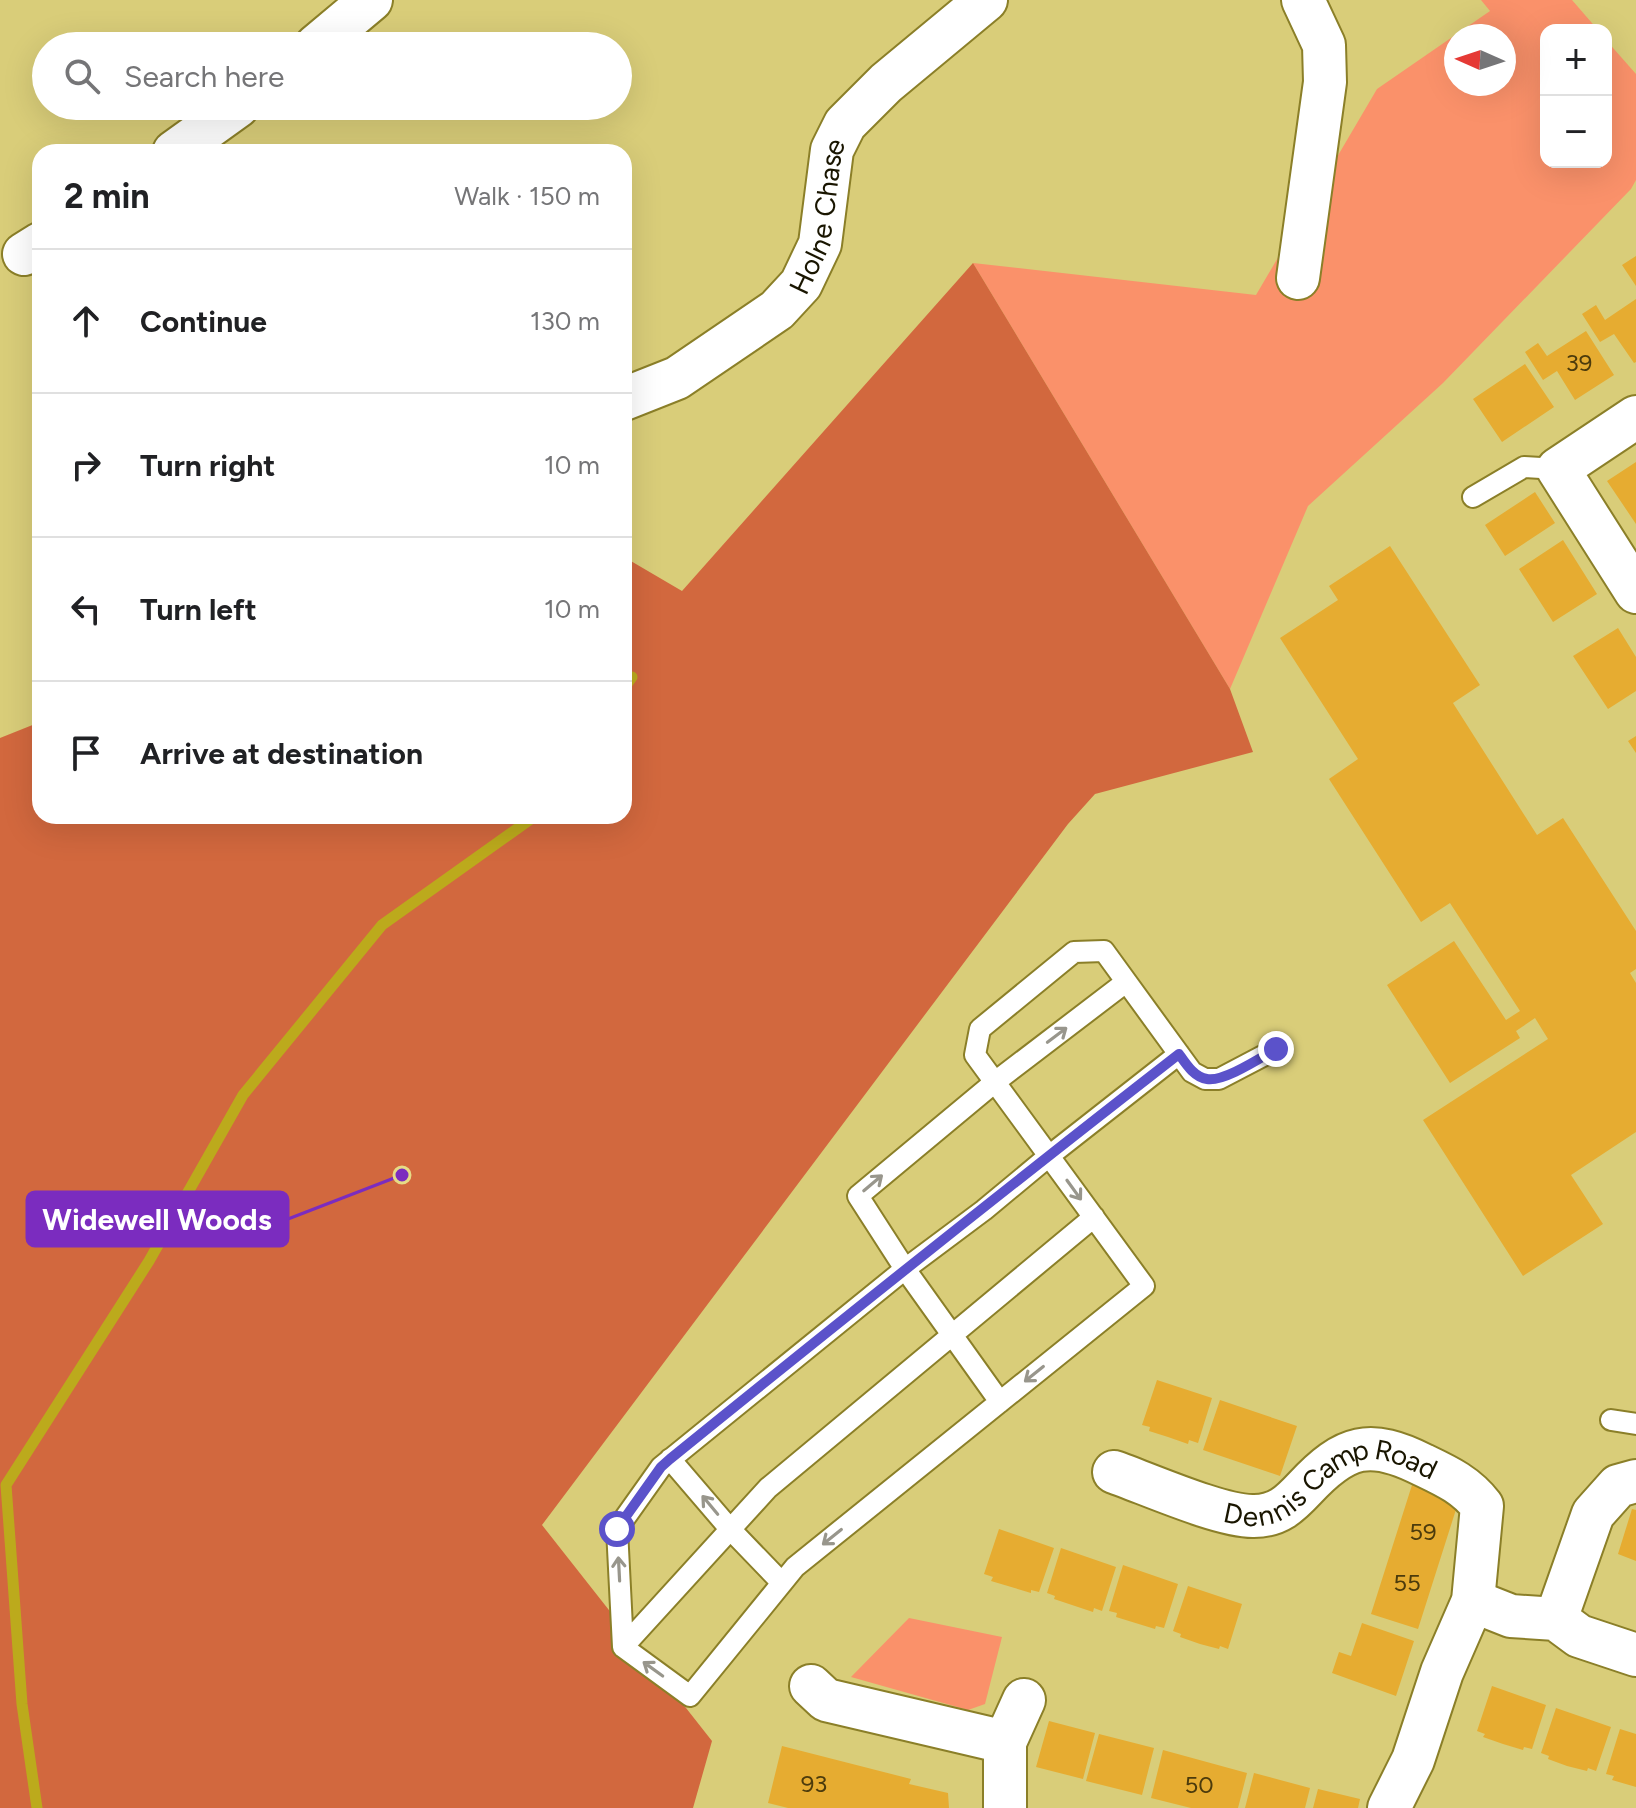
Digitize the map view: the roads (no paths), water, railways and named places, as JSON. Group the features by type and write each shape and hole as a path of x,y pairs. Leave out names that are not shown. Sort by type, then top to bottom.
{"street":[{"path":"333,32 371,0"},
{"name":"Holne Chase","path":"632,396 677,378 777,310 801,284 820,244 832,150 845,124 886,83 986,0"},
{"path":"1298,278 1325,82 1324,45 1303,0"},
{"path":"185,144 219,120"},
{"path":"1636,417 1558,469 1636,592"},
{"name":"Dennis Camp Road","path":"1114,1472 1216,1508 1252,1517 1282,1510 1318,1475 1349,1453 1379,1448 1400,1453 1459,1483 1482,1506 1473,1601 1442,1672 1413,1760 1394,1797"},
{"path":"1556,1619 1593,1514 1618,1486 1636,1481"},
{"path":"1473,1601 1511,1616 1556,1619 1579,1636 1636,1655"},
{"path":"811,1686 826,1700 1005,1742"},
{"path":"1005,1808 1005,1742 1024,1700"}],"lane":[{"path":"1473,497 1524,467 1558,469"},
{"path":"623,1647 690,1696 795,1567 1144,1286 975,1055 980,1029 1074,952 1104,951 1192,1072 1205,1079 1219,1079 1276,1049"},
{"path":"1000,1402 905,1269 858,1196 995,1082 1126,982"},
{"path":"623,1647 617,1529 661,1467 905,1269 1179,1054"},
{"path":"623,1647 768,1488 1094,1217"},
{"path":"1611,1420 1636,1424"},
{"path":"670,1459 782,1583"}],"waterway":[{"path":"37,1808 22,1704 6,1485 149,1261 243,1095 382,925 524,824"}],"place":[{"name":"Widewell Woods","path":"402,1175"}]}
